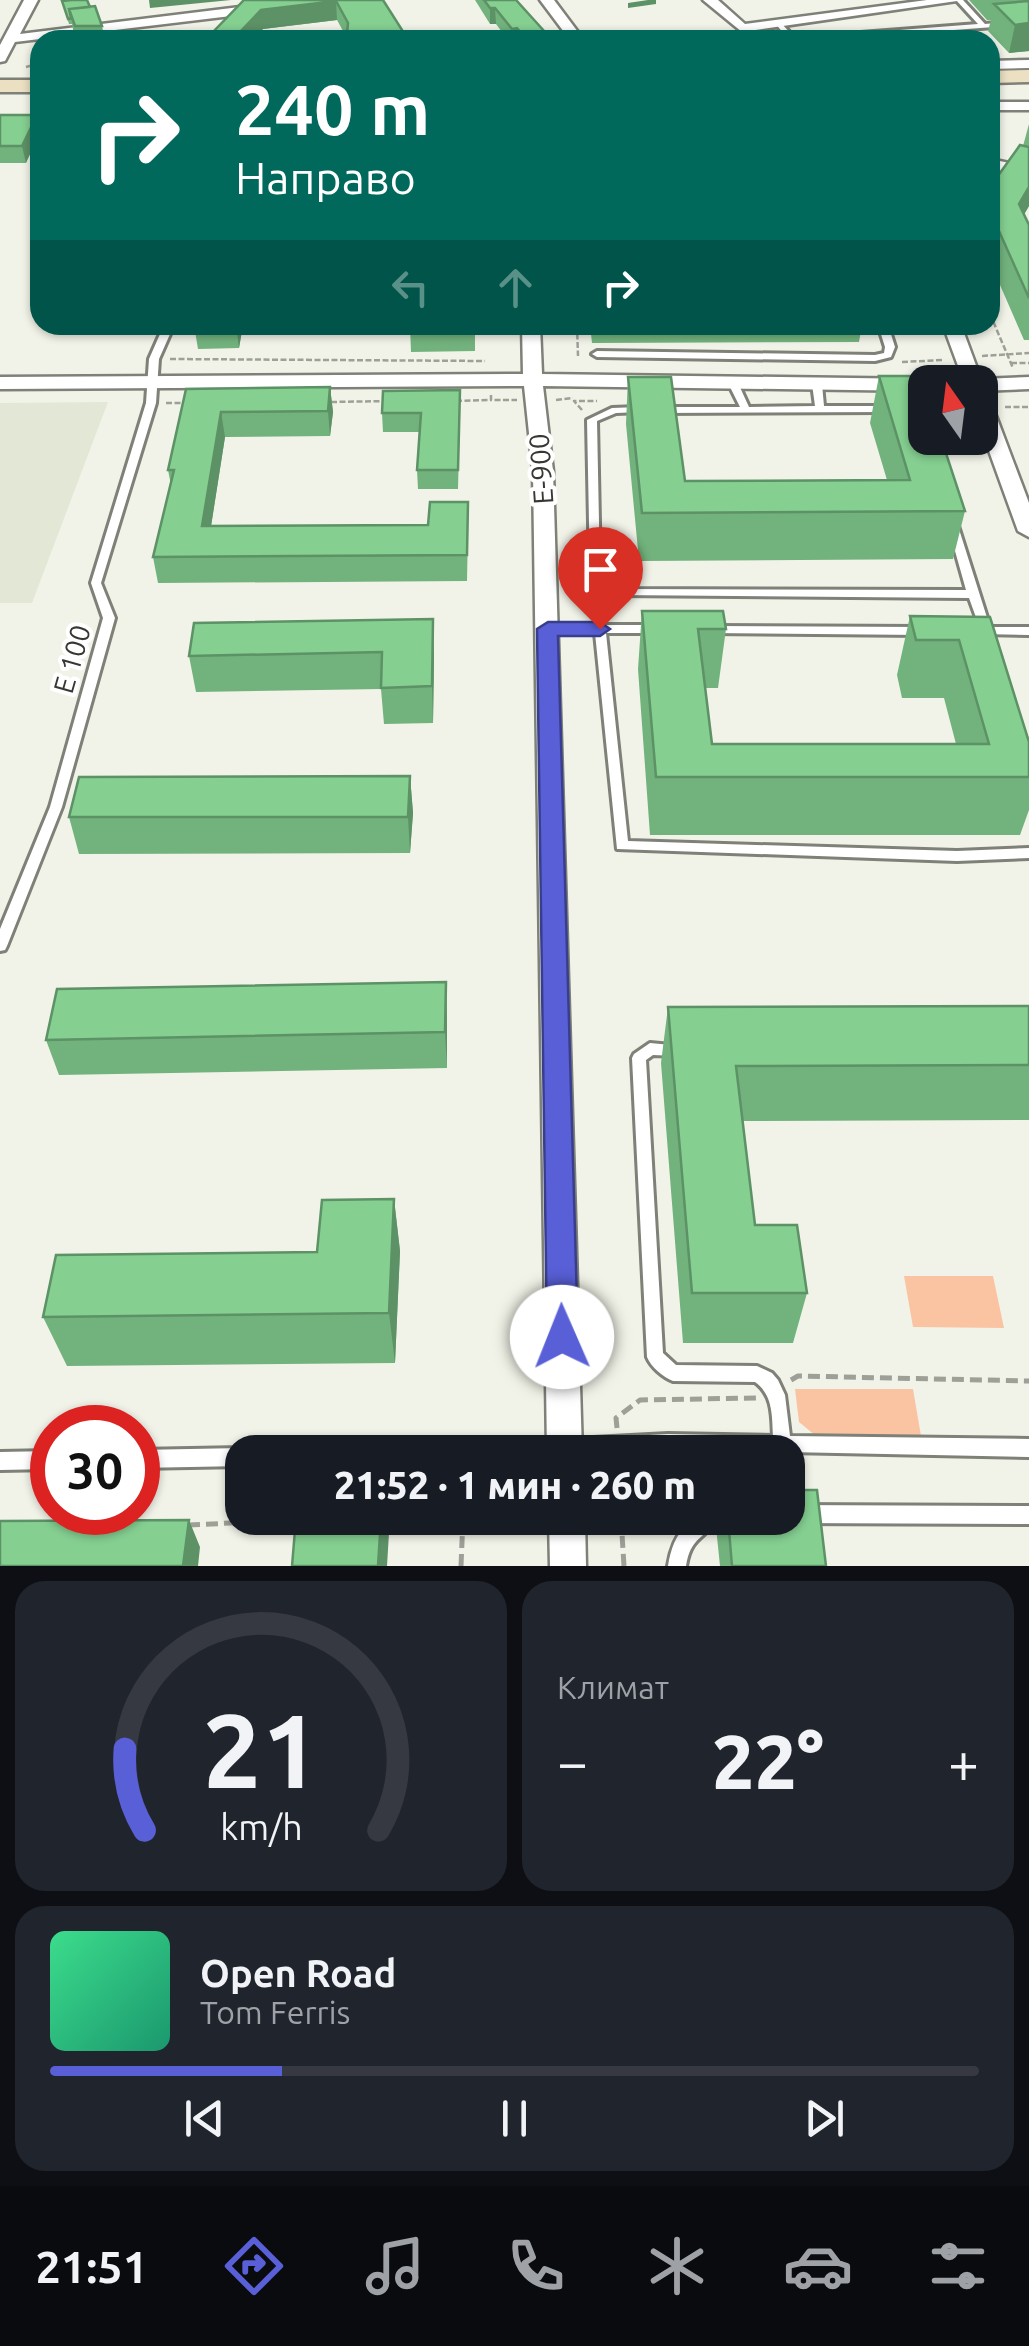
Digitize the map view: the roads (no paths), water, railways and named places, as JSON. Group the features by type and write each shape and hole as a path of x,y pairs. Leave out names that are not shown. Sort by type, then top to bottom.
{"main road":[{"path":"1000,77 1029,76"},
{"path":"1000,96 1029,96"},
{"path":"0,104 30,104"}],"street":[{"path":"0,58 31,0"},
{"path":"84,30 330,0"},
{"path":"546,0 569,30"},
{"path":"710,0 742,28 958,0"},
{"path":"10,39 30,37"},
{"path":"1000,65 1029,64"},
{"path":"1000,106 1029,106"},
{"path":"1000,166 1029,172"},
{"name":"E-900","path":"531,335 544,471 565,1435"},
{"path":"956,335 969,365"},
{"path":"0,382 152,393 532,370 733,382 908,385"},
{"path":"998,384 1024,383"},
{"path":"998,448 1029,531"},
{"path":"567,1535 568,1566"}],"lane":[{"path":"958,0 983,26"},
{"path":"778,23 785,30"},
{"path":"929,30 1024,23"},
{"name":"E 100","path":"0,946 56,807 109,618 96,583 152,393 154,359 165,335"},
{"path":"597,354 876,358 888,355 887,335"},
{"path":"733,382 744,408"},
{"path":"816,384 820,410"},
{"path":"908,411 615,410 592,420 595,574 604,584 635,596 973,594"},
{"path":"948,509 992,648"},
{"path":"548,629 677,630"},
{"path":"600,629 622,846 957,856 1029,853"},
{"path":"697,630 928,631"},
{"path":"967,631 1029,632"},
{"path":"690,1050 650,1050 639,1058 654,1357 672,1373 757,1374 770,1379 776,1388 781,1435"},
{"path":"805,1446 1029,1448"},
{"path":"160,1459 225,1457"},
{"path":"0,1461 30,1460"},
{"path":"805,1514 1029,1515"},
{"path":"677,1566 682,1543 689,1535"}]}
